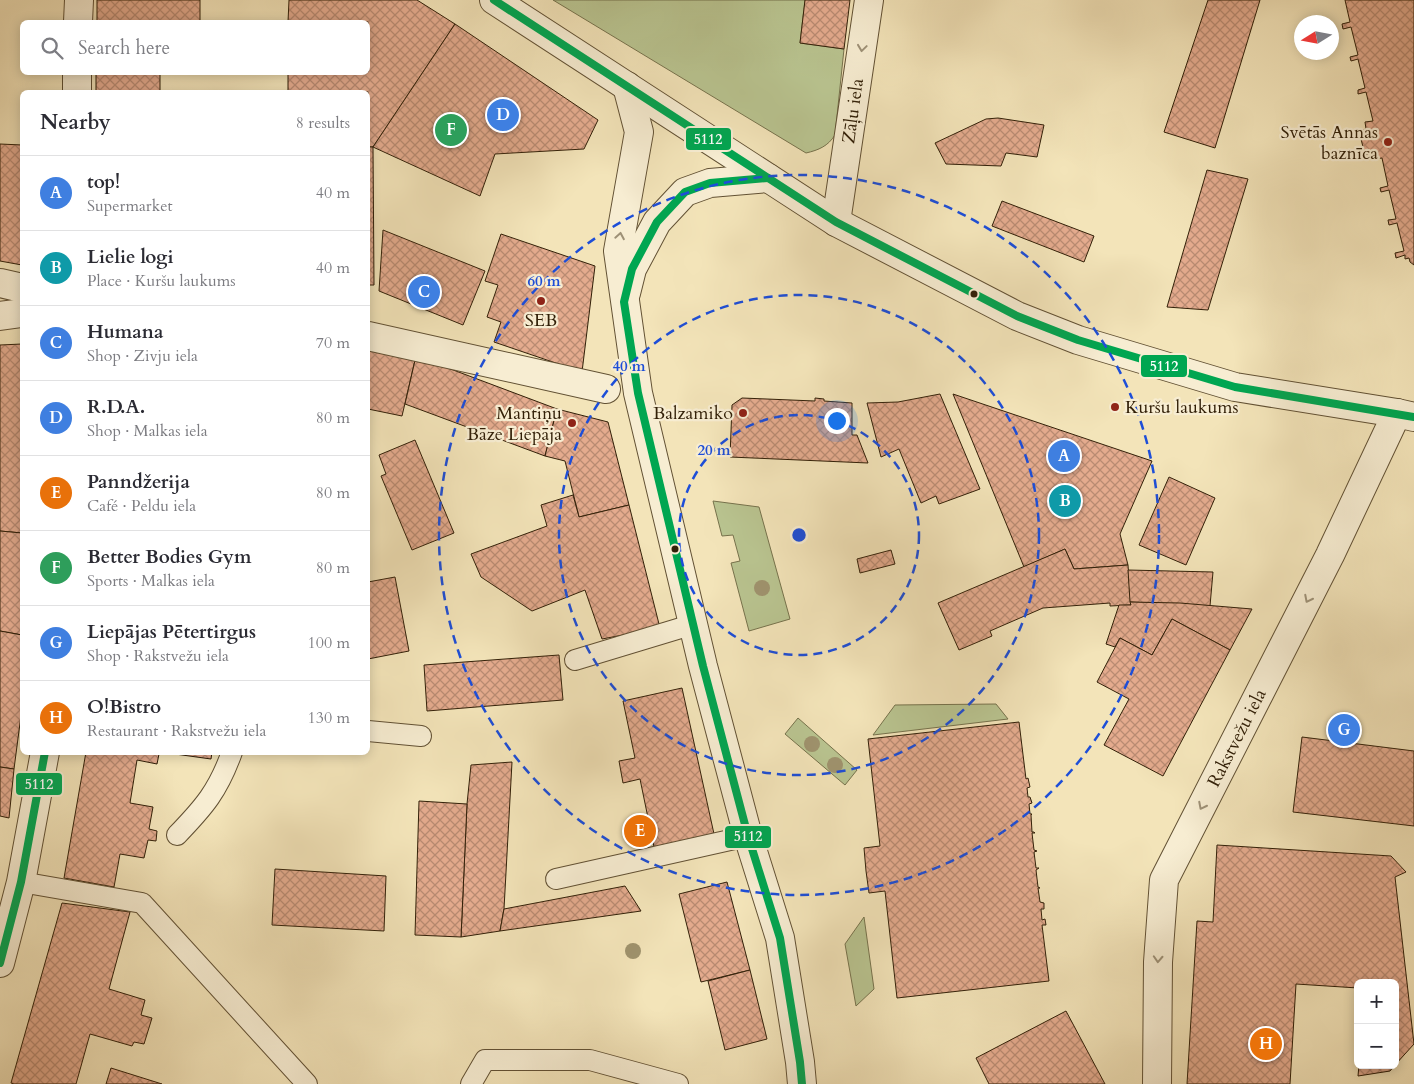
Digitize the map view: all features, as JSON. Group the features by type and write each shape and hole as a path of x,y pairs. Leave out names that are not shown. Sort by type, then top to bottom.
{"street":[{"path":"78,20 79,0"},
{"path":"494,0 836,222 1017,316 1078,340 1235,387 1406,415"},
{"name":"Zāļu iela","path":"836,222 869,0"},
{"path":"77,75 77,90"},
{"path":"627,86 639,132 618,251 638,393 703,666 748,836 780,938 802,1084"},
{"path":"624,302 632,269 657,222 684,192 710,183 768,178"},
{"path":"0,283 20,288"},
{"path":"0,316 20,313"},
{"path":"370,336 606,389"},
{"name":"Rakstvežu iela","path":"1157,1084 1158,962 1164,880 1330,555 1406,415"},
{"path":"0,963 21,882 44,755"}],"lane":[{"path":"574,660 694,624"},
{"path":"370,731 421,736"},
{"path":"177,836 205,806 223,777 231,755"},
{"path":"556,879 748,836"},
{"path":"21,882 142,902 307,1084"},
{"path":"471,1084 485,1060 590,1060 678,1084"}],"green space":[{"path":"553,0 805,0 800,43 844,49 835,135 823,147 806,153"},
{"path":"713,501 759,507 790,619 749,631 731,563 740,561 733,535 722,536"},
{"path":"996,704 1008,719 873,735 895,705"},
{"path":"798,718 857,770 845,785 785,734"},
{"path":"864,917 874,989 856,1006 845,944"}],"building":[{"path":"97,0 200,0 200,20 97,20"},
{"path":"289,0 417,0 455,24 373,147 370,147 370,90 288,90 288,75 370,75 370,20 288,20"},
{"path":"805,0 850,0 844,49 800,43"},
{"path":"1208,0 1260,0 1215,148 1164,132"},
{"name":"Svētās Annas baznīca","path":"1345,0 1414,0 1414,265 1410,262 1409,258 1405,259 1405,255 1396,258 1395,253 1404,251 1397,223 1389,225 1388,220 1396,219 1389,190 1381,192 1380,188 1388,186 1382,158 1374,159 1372,153 1365,155 1359,131 1366,129 1365,122 1373,121 1366,92 1358,94 1358,90 1365,88 1358,59 1351,61 1350,57 1358,55 1351,27 1343,29 1342,24 1350,22"},
{"path":"455,24 598,120 584,149 495,154 480,196 373,147"},
{"path":"96,75 160,75 160,90 96,90"},
{"path":"998,118 1044,125 1037,157 1006,153 1001,166 946,164 935,143 986,119"},
{"path":"0,144 20,145 20,265 0,261"},
{"path":"370,147 373,147 374,285 370,285"},
{"path":"1207,170 1248,179 1208,310 1167,307"},
{"path":"1002,201 1094,236 1084,262 992,226"},
{"path":"383,230 485,271 463,325 379,291"},
{"name":"SEB","path":"501,234 595,266 582,372 494,342 501,322 487,317 498,285 485,281"},
{"path":"20,344 20,533 0,531 0,345"},
{"path":"370,346 416,356 402,416 370,409"},
{"path":"416,356 557,409 545,456 405,404"},
{"path":"940,394 980,489 939,504 936,496 921,503 899,449 881,457 867,403 898,402"},
{"path":"953,394 1152,461 1120,534 1128,565 1074,569 1065,549 1024,567"},
{"path":"742,398 815,401 815,398 824,399 824,401 852,403 852,435 857,435 868,463 730,457 732,405"},
{"path":"557,409 608,422 629,505 579,517 565,461 545,456"},
{"path":"415,440 454,533 412,550 381,476 386,474 379,455"},
{"path":"1169,477 1215,498 1186,565 1139,545"},
{"path":"573,495 579,517 629,505 660,628 602,639 585,590 532,611 481,577 471,554 547,526 541,505"},
{"path":"0,531 20,533 20,635 0,631"},
{"path":"1065,549 1074,569 1128,565 1131,605 1110,606 1110,603 1043,608 990,631 992,636 959,650 938,603"},
{"path":"891,550 895,564 860,573 857,559"},
{"path":"1128,570 1213,572 1210,606 1130,602"},
{"path":"395,577 409,651 370,659 370,582"},
{"path":"1130,602 1180,603 1252,609 1230,650 1172,619 1152,655 1120,638 1115,647 1106,644 1119,605 1131,605"},
{"path":"1172,619 1230,650 1163,776 1104,745 1129,699 1097,682 1120,638 1152,655"},
{"path":"0,631 20,635 20,723 14,769 0,767"},
{"path":"559,655 563,700 427,711 424,665"},
{"path":"682,688 714,834 654,847 640,779 623,783 619,761 635,758 623,701"},
{"path":"1019,722 1026,779 1028,778 1030,787 1027,788 1028,797 1030,797 1032,803 1029,804 1030,814 1032,814 1032,832 1035,833 1032,833 1034,850 1037,851 1034,852 1036,868 1039,868 1036,870 1038,887 1040,888 1038,888 1040,902 1044,903 1044,909 1041,909 1042,920 1045,919 1046,925 1042,925 1049,981 897,998 885,891 869,893 866,871 864,848 880,846 868,739"},
{"path":"1302,737 1414,751 1414,826 1293,812"},
{"path":"85,755 159,755 157,764 137,760 130,803 153,807 149,829 157,831 156,841 148,840 144,858 120,854 114,887 64,878"},
{"path":"182,755 212,755 211,759"},
{"path":"512,762 504,909 500,931 461,937 467,804 471,765"},
{"path":"0,767 14,769 9,818 0,816"},
{"path":"419,801 467,804 461,937 415,935"},
{"path":"1217,845 1391,856 1406,872 1395,877 1414,1044 1399,1061 1399,979 1354,979 1354,988 1296,984 1290,1084 1187,1084 1197,921 1213,922"},
{"path":"275,869 386,876 384,931 272,925"},
{"path":"727,882 750,970 701,982 679,894"},
{"path":"625,886 641,911 500,931 504,909"},
{"path":"62,903 130,912 109,989 145,1000 141,1015 152,1018 144,1044 134,1042 132,1046 90,1034 76,1084 14,1084 11,1083"},
{"path":"750,970 767,1039 725,1050 708,981"},
{"path":"1066,1011 1105,1084 989,1084 976,1058"},
{"path":"111,1068 162,1084 106,1084"},
{"path":"1359,1069 1392,1069 1390,1071 1358,1076"}],"transit line":[{"name":"5112","path":"494,0 836,222 1017,316 1078,340 1235,387 1414,417"},
{"name":"5112","path":"768,178 710,183 685,192 657,222 632,269 624,302 638,393 703,666 748,836 780,938 802,1084"},
{"name":"5112","path":"0,963 21,882 44,755"}],"place":[{"name":"R.D.A.","path":"503,115"},
{"name":"Better Bodies Gym","path":"451,130"},
{"name":"Svētās Annas baznīca","path":"1388,142"},
{"name":"Humana","path":"424,292"},
{"name":"SEB","path":"541,301"},
{"name":"Kuršu laukums","path":"1115,407"},
{"name":"Balzamiko","path":"743,413"},
{"name":"Mantiņu Bāze Liepāja","path":"572,423"},
{"name":"top!","path":"1064,456"},
{"name":"Lielie logi","path":"1065,501"},
{"name":"Liepājas Pētertirgus","path":"1344,730"},
{"name":"Panndžerija","path":"640,831"},
{"name":"O!Bistro","path":"1266,1044"}]}
